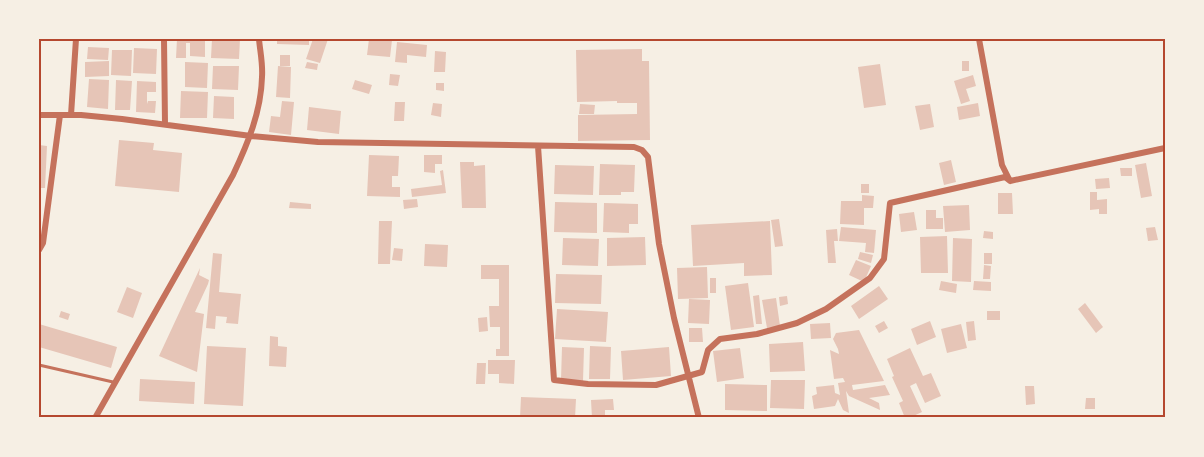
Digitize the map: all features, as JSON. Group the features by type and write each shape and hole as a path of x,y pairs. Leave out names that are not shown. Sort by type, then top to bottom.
{"street":[{"path":"71,115 76,39"},
{"path":"164,39 165,124"},
{"path":"94,418 233,176 251,135 259,110 262,75 259,39"},
{"path":"979,39 1002,165 1010,181"},
{"path":"39,115 122,119 318,142 634,147 642,150 648,158 659,244 674,318 699,418"},
{"path":"39,250 43,243 60,115"},
{"path":"538,146 554,380 588,384 656,385 702,372 708,350 720,339 757,334 797,323 826,309 870,278 884,259 890,203 1005,177 1010,181"},
{"path":"1010,181 1165,148"}],"lane":[{"path":"39,365 115,383"}],"building":[{"path":"177,39 205,39 205,57 190,56 190,43 186,43 186,58 176,58"},
{"path":"212,39 240,39 239,59 211,58"},
{"path":"277,39 309,39 309,45 277,44"},
{"path":"313,39 328,39 320,63 306,59"},
{"path":"369,39 392,40 390,57 367,55"},
{"path":"397,42 427,45 426,57 407,55 407,63 395,62"},
{"path":"88,47 109,48 108,60 87,59"},
{"path":"134,48 157,49 156,74 133,73"},
{"path":"642,49 642,61 649,61 650,140 578,141 578,115 637,114 637,103 577,102 576,50"},
{"path":"112,50 132,50 131,76 111,75"},
{"path":"435,51 446,52 445,72 434,72"},
{"path":"280,55 290,55 290,66 280,66"},
{"path":"109,61 109,76 85,77 85,62"},
{"path":"962,61 969,61 969,71 962,71"},
{"path":"185,62 208,63 207,88 185,87"},
{"path":"307,62 318,64 317,70 305,68"},
{"path":"880,64 886,105 864,108 858,67"},
{"path":"213,66 239,66 238,90 212,89"},
{"path":"278,66 291,67 290,98 276,97"},
{"path":"390,74 400,75 398,86 389,85"},
{"path":"973,75 976,86 966,89 970,101 961,104 954,81"},
{"path":"89,79 109,80 108,109 87,107"},
{"path":"116,80 132,81 130,110 115,110"},
{"path":"355,80 372,85 369,94 352,89"},
{"path":"137,81 156,82 156,92 147,92 147,104 148,101 156,101 155,113 136,112"},
{"path":"436,83 444,83 444,91 436,90"},
{"path":"181,91 208,92 207,118 180,118"},
{"path":"214,96 234,97 234,119 213,118"},
{"path":"282,101 294,102 291,135 269,132 271,116 280,117"},
{"path":"395,102 405,102 404,121 394,121"},
{"path":"433,103 442,104 441,117 431,115"},
{"path":"978,103 980,116 959,120 957,107"},
{"path":"580,104 595,105 594,114 579,114"},
{"path":"930,104 934,127 920,130 915,106"},
{"path":"309,107 341,111 339,134 307,130"},
{"path":"119,140 154,143 153,150 182,153 179,192 115,186"},
{"path":"39,145 47,146 45,188 39,188"},
{"path":"369,155 399,156 398,176 392,176 392,187 400,187 400,197 367,196"},
{"path":"424,155 442,155 442,164 435,164 435,173 424,172"},
{"path":"951,160 956,182 944,185 939,163"},
{"path":"460,162 474,162 474,166 485,165 486,208 462,208"},
{"path":"1146,163 1152,196 1141,198 1135,165"},
{"path":"600,164 635,165 634,192 621,192 621,195 599,195"},
{"path":"555,165 594,166 593,195 554,194"},
{"path":"1120,168 1132,168 1132,176 1121,176"},
{"path":"443,170 446,193 412,197 411,189 442,185 440,171"},
{"path":"1109,178 1110,188 1096,189 1095,179"},
{"path":"861,184 869,184 869,193 861,193"},
{"path":"1090,192 1097,192 1097,200 1107,199 1107,214 1099,214 1099,209 1090,210"},
{"path":"998,193 1012,193 1013,214 998,214"},
{"path":"862,195 874,196 873,208 864,208 864,225 840,224 841,201 862,201"},
{"path":"417,199 418,207 404,209 403,200"},
{"path":"290,202 311,204 311,209 289,208"},
{"path":"555,202 597,203 597,233 554,232"},
{"path":"604,203 638,204 638,224 629,224 629,233 603,232"},
{"path":"969,205 970,230 945,232 943,206"},
{"path":"926,210 936,210 936,218 943,218 943,229 926,229"},
{"path":"914,212 917,230 901,232 899,214"},
{"path":"779,219 783,246 775,247 771,220"},
{"path":"379,221 392,221 390,264 378,264"},
{"path":"770,221 772,275 744,276 744,263 693,266 691,225"},
{"path":"841,227 876,230 874,253 865,252 866,243 839,241"},
{"path":"1155,227 1158,240 1148,241 1146,228"},
{"path":"837,229 838,241 834,241 836,263 828,263 826,230"},
{"path":"984,231 993,232 993,239 983,238"},
{"path":"947,236 948,273 921,273 920,237"},
{"path":"645,237 646,265 607,266 607,238"},
{"path":"563,238 599,239 598,266 562,265"},
{"path":"953,238 972,239 971,282 952,281"},
{"path":"425,244 448,245 447,267 424,266"},
{"path":"394,248 403,249 402,261 392,260"},
{"path":"860,252 873,255 871,263 858,259"},
{"path":"213,253 222,254 219,292 241,294 238,324 226,323 227,317 216,316 215,329 206,328"},
{"path":"984,253 992,253 992,264 984,264"},
{"path":"856,260 871,266 864,282 849,275"},
{"path":"481,265 509,265 509,356 496,356 496,349 500,349 500,327 490,327 489,306 499,306 499,279 481,279"},
{"path":"984,265 991,266 990,279 983,279"},
{"path":"707,267 708,298 678,299 677,268"},
{"path":"200,268 199,275 209,280 195,312 204,314 197,372 159,356"},
{"path":"556,274 602,275 601,304 555,303"},
{"path":"710,278 716,278 716,293 710,293"},
{"path":"941,281 957,284 956,293 939,290"},
{"path":"974,281 991,282 991,291 973,290"},
{"path":"748,283 754,327 731,330 725,286"},
{"path":"879,286 888,299 859,319 851,306"},
{"path":"127,287 142,293 133,318 117,312"},
{"path":"759,295 762,324 756,324 753,296"},
{"path":"787,296 788,304 780,306 779,297"},
{"path":"776,298 780,326 767,328 762,300"},
{"path":"689,299 710,300 709,324 688,323"},
{"path":"1085,303 1103,327 1096,333 1078,309"},
{"path":"557,309 608,312 606,342 555,339"},
{"path":"61,311 70,314 68,320 59,317"},
{"path":"987,311 1000,311 1000,320 987,320"},
{"path":"487,317 488,331 479,332 478,318"},
{"path":"884,321 888,328 879,333 875,326"},
{"path":"930,321 936,337 917,345 911,329"},
{"path":"974,321 976,340 968,341 966,322"},
{"path":"830,323 831,338 811,339 810,324"},
{"path":"39,324 117,347 111,368 39,347"},
{"path":"961,324 967,348 947,353 941,329"},
{"path":"689,328 702,328 703,342 689,342"},
{"path":"859,330 884,381 852,385 853,390 885,385 890,395 869,398 879,403 880,410 849,396 846,391 849,413 843,410 838,399 835,406 814,409 812,396 817,394 816,387 834,385 835,393 840,395 838,383 845,382 843,378 834,379 830,350 839,354 833,339 836,333"},
{"path":"270,336 278,337 278,346 287,347 286,367 269,366"},
{"path":"803,342 805,371 770,372 769,344"},
{"path":"207,346 246,348 243,406 204,404"},
{"path":"590,346 611,347 610,379 589,379"},
{"path":"562,347 584,348 583,381 561,380"},
{"path":"669,347 671,376 623,380 621,351"},
{"path":"740,348 744,378 717,382 713,351"},
{"path":"910,348 923,376 931,373 941,396 925,403 916,383 910,386 922,412 905,418 899,403 903,401 887,359"},
{"path":"488,360 515,360 514,384 499,383 499,374 488,374"},
{"path":"477,363 486,363 485,384 476,384"},
{"path":"140,379 195,382 194,404 139,401"},
{"path":"771,380 805,380 804,409 770,408"},
{"path":"725,384 767,385 767,411 725,410"},
{"path":"1025,386 1034,386 1035,404 1026,405"},
{"path":"521,397 576,399 575,418 520,418"},
{"path":"1086,398 1095,398 1095,409 1085,409"},
{"path":"613,399 614,410 605,410 605,418 592,418 591,400"}]}
